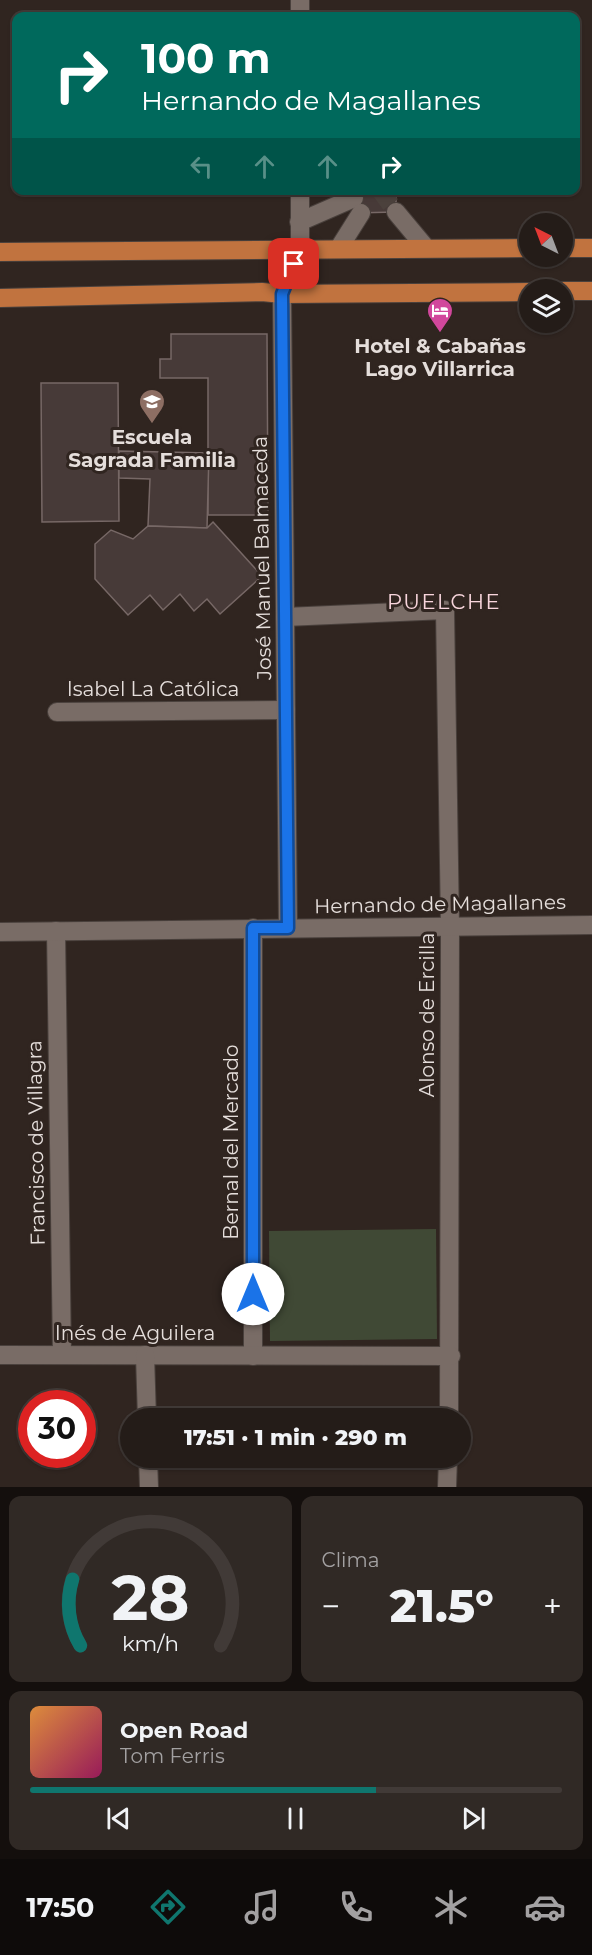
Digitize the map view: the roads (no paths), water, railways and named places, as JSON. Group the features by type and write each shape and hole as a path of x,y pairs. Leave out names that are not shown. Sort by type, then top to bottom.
{"main road":[{"path":"0,252 519,248"},
{"path":"573,248 592,248"},
{"path":"573,291 592,291"},
{"path":"0,298 262,292 282,294 519,292"}],"street":[{"name":"José Manuel Balmaceda","path":"288,928 282,294 300,249 300,195"},
{"path":"299,222 357,205 339,248"},
{"path":"396,212 426,248"},
{"name":"Alonso de Ercilla","path":"285,617 445,610 450,926 449,1408"},
{"name":"Isabel La Católica","path":"57,712 286,710"},
{"name":"Hernando de Magallanes","path":"0,932 592,925"},
{"name":"Bernal del Mercado","path":"253,928 253,1356"},
{"name":"Francisco de Villagra","path":"56,931 62,1354"},
{"name":"Inés de Aguilera","path":"0,1355 451,1356"},
{"path":"145,1355 147,1408"},
{"path":"148,1468 149,1487"},
{"path":"447,1487 448,1468"}],"tunnel":[{"path":"384,195 396,212"}],"place":[{"name":"Hotel & Cabañas Lago Villarrica","path":"440,334"},
{"name":"Escuela Sagrada Familia","path":"152,425"}],"district":[{"name":"PUELCHE","path":"444,601"}]}
